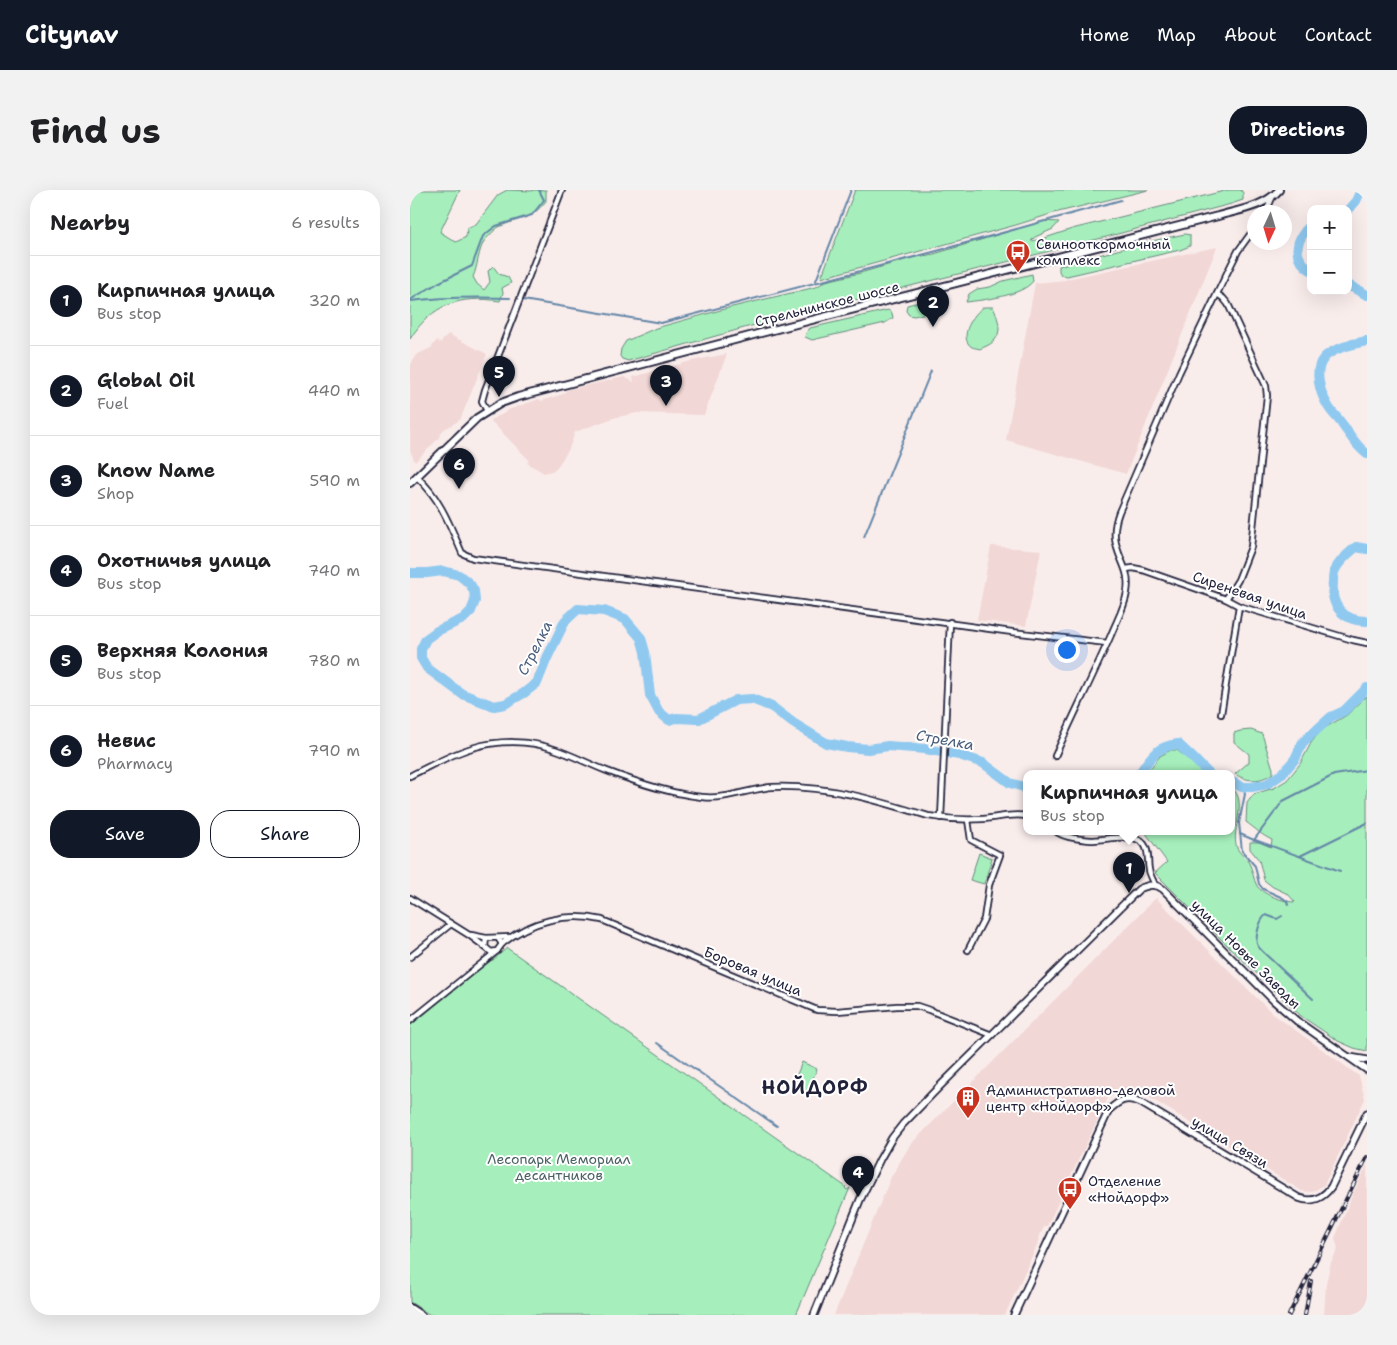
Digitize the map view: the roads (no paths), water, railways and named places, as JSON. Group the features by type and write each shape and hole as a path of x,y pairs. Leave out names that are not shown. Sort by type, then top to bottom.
{"main road":[{"name":"Стрельнинское шоссе","path":"410,483 469,424 501,403 518,397 1218,216 1260,204 1272,198 1279,190"}],"street":[{"path":"487,411 482,401 485,390 562,190"},
{"path":"1269,205 1272,198"},
{"path":"1056,756 1127,594 1128,581 1126,569 1114,536 1115,524 1179,373 1238,251 1247,238"},
{"path":"1217,294 1224,298 1228,304 1266,386 1267,396 1251,547 1238,580 1226,600"},
{"path":"417,478 437,500 462,553 473,558 1012,632 1107,643"},
{"name":"Сиреневая улица","path":"1126,569 1143,570 1239,606 1367,643"},
{"path":"1221,714 1239,606"},
{"path":"940,818 950,622"},
{"path":"410,776 473,747 512,742 528,743 556,749 606,771 688,795 714,798 725,797 756,789 774,787 855,795 940,818 968,820 1013,815 1023,816"},
{"path":"968,820 971,840 1000,855 989,884 984,919 968,950"},
{"path":"814,1315 860,1200 887,1146 903,1124 1139,889 1152,885 1148,851 1140,840 1128,838 1083,839 1064,835"},
{"name":"улица Новые Заводы","path":"1152,885 1163,889 1274,1002 1297,1021 1367,1070"},
{"path":"410,898 469,935 491,952 497,951"},
{"name":"Боровая улица","path":"502,944 511,937 548,920 573,917 594,918 817,1010 837,1011 917,1006 992,1035"},
{"path":"410,957 451,924"},
{"path":"410,1021 490,957 502,944 498,938 469,935"},
{"name":"Боровая улица","path":"498,938 511,937"},
{"path":"486,938 486,948 490,957"},
{"name":"улица Новые Заводы","path":"1347,1056 1367,1060"},
{"name":"улица Связи","path":"1014,1315 1109,1110 1118,1101 1125,1099 1141,1103 1305,1200 1317,1199 1325,1195 1331,1187 1367,1113"},
{"path":"410,1307 422,1315"}],"waterway":[{"path":"410,300 472,266 483,236 496,226 532,215 544,200 539,190"},
{"path":"815,283 851,190"},
{"name":"Стрелка","path":"1352,206 1361,190"},
{"path":"523,300 661,323 937,251 1121,200"},
{"name":"Стрелка","path":"1307,230 1301,237 1298,248 1300,260 1307,267"},
{"name":"Стрелка","path":"1352,287 1367,295"},
{"path":"410,301 510,298"},
{"name":"Стрелка","path":"1367,341 1344,347 1327,355 1321,363 1318,375 1320,388 1329,408 1356,444 1367,454"},
{"path":"864,537 931,371"},
{"name":"Стрелка","path":"1367,549 1356,547 1344,557 1339,563 1333,578 1334,598 1340,611 1351,618 1367,621"},
{"name":"Стрелка","path":"410,573 443,571 459,575 470,584 474,591 475,601 471,611 463,619 437,631 426,639 421,649 421,658 427,668 462,694 494,706 505,704 537,683 565,621 578,609 604,611 625,619 641,638 645,652 650,695 659,712 669,720 676,718 699,719 736,700 752,699 772,707 793,723 826,743 868,749 888,746 925,749 959,755 983,763 1010,783 1023,787"},
{"name":"Стрелка","path":"1235,784 1242,787 1267,784 1282,774 1295,759 1303,742 1331,717 1344,711 1367,688"},
{"name":"Стрелка","path":"1142,770 1159,750 1178,744 1205,770"},
{"path":"1240,834 1254,840 1283,801 1334,775 1367,770"},
{"path":"1242,787 1245,794 1239,823 1242,851 1255,866 1259,884 1263,889 1283,898 1287,901 1288,905"},
{"path":"1300,856 1367,823"},
{"path":"1255,840 1340,871"},
{"path":"1282,916 1277,919 1266,915 1264,917 1257,932 1258,947 1313,999"},
{"path":"657,1043 777,1126"}],"railway":[{"path":"1289,1315 1367,1157"},
{"path":"1305,1315 1311,1281"}],"place":[{"name":"Свинооткормочный комплекс","path":"1018,273"},
{"name":"Global Oil","path":"933,327"},
{"name":"Верхняя Колония","path":"499,397"},
{"name":"Know Name","path":"666,406"},
{"name":"Невис","path":"459,489"},
{"name":"Кирпичная улица","path":"1129,893"},
{"name":"Административно-деловой центр «Нойдорф»","path":"968,1119"},
{"name":"Охотничья улица","path":"858,1197"},
{"name":"Отделение «Нойдорф»","path":"1070,1210"}],"district":[{"name":"НОЙДОРФ","path":"815,1087"}],"park label":[{"name":"Лесопарк Мемориал десантников","path":"559,1168"}]}
